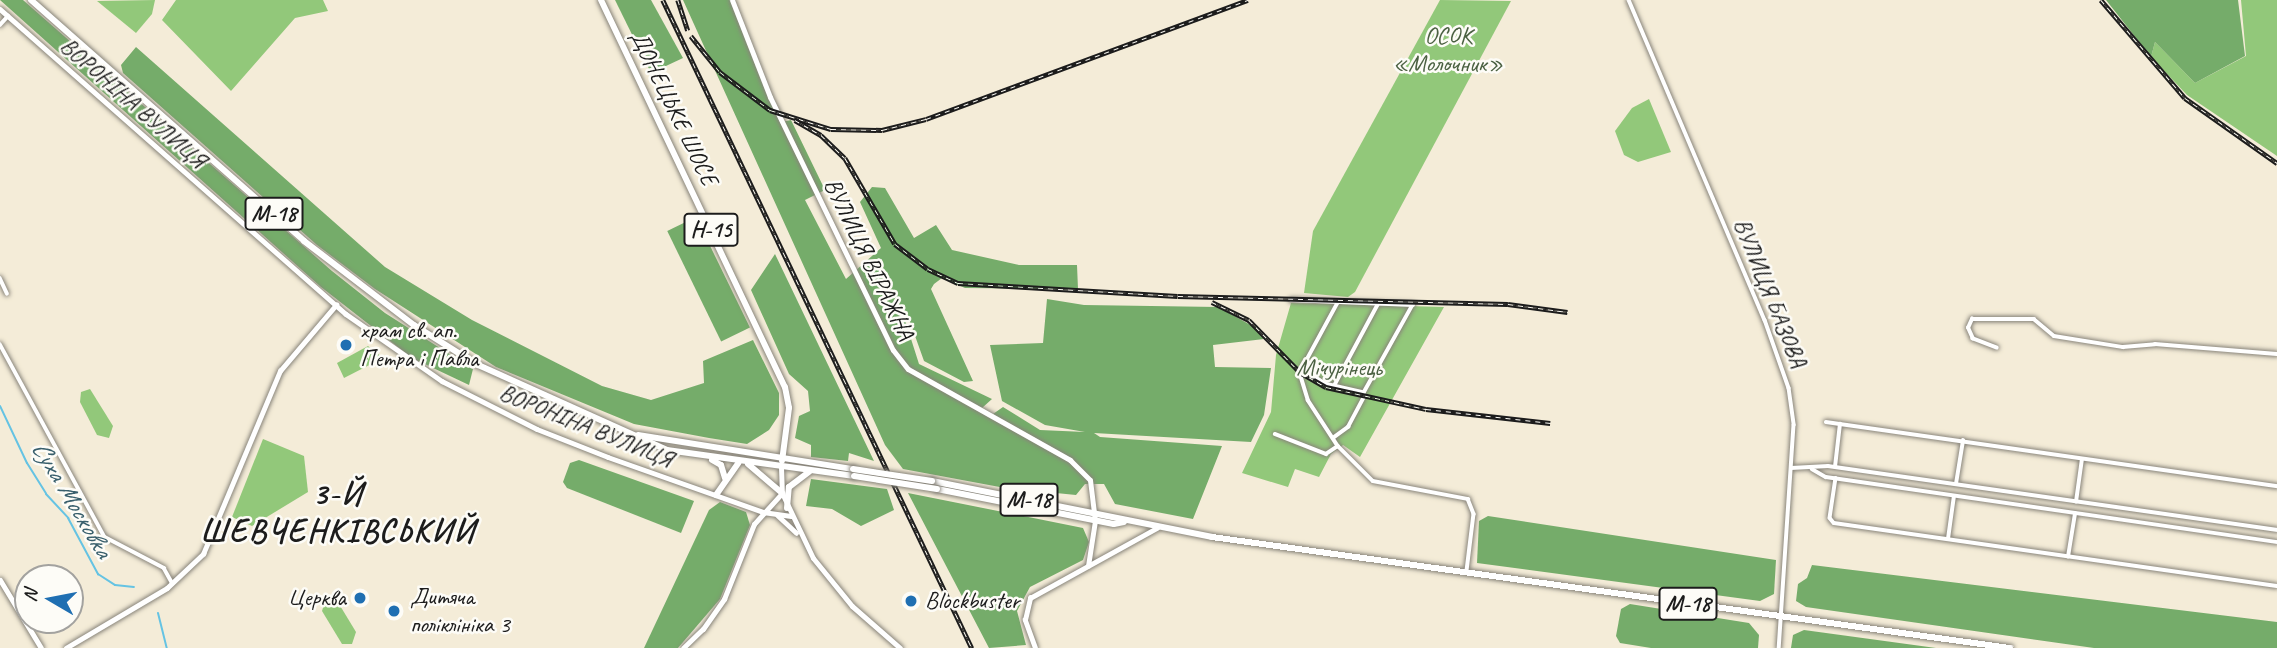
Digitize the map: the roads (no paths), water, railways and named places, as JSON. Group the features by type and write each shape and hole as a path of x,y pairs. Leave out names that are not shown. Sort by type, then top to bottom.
{"main road":[{"name":"М-18","path":"31,0 304,241 414,325 490,372 658,447 705,457 811,471 932,481 1096,512 1124,522"},
{"name":"ДОНЕЦЬКЕ ШОСЕ","path":"601,0 785,387 789,408 781,467"},
{"name":"ВУЛИЦЯ ВІРАЖНА","path":"732,0 770,97 893,350 908,369 1070,460 1090,480 1096,521"},
{"name":"М-18","path":"636,435 782,458 1096,521 1124,522 1467,573 2010,648"},
{"path":"705,457 720,466 725,480"},
{"path":"716,495 725,480 743,462 782,493"},
{"path":"781,467 782,493 790,516 801,539 827,579 900,648"},
{"path":"787,508 794,479 811,471"},
{"path":"683,648 703,629 724,599 763,512 782,493"},
{"path":"777,515 801,539"},
{"path":"0,580 41,648"}],"street":[{"name":"ВУЛИЦЯ БАЗОВА","path":"1629,0 1760,309 1789,388 1794,425 1779,648"},
{"name":"ВОРОНІНА ВУЛИЦЯ","path":"0,9 336,305 399,353 492,407 608,457 763,512 790,516"},
{"path":"0,25 8,16"},
{"path":"0,278 7,293"},
{"path":"1291,300 1413,305 1364,393 1325,384 1302,369"},
{"path":"1338,303 1302,369 1300,382 1308,400 1338,446 1379,484 1468,499 1474,514 1467,573"},
{"path":"1334,386 1378,304"},
{"path":"66,648 173,584 203,554 214,534 280,371 336,305"},
{"path":"1997,348 1973,339 1968,328 1972,319 2023,317 2034,320 2054,336 2123,346 2155,344 2277,354"},
{"path":"0,344 104,537 164,568 173,584"},
{"path":"1333,438 1348,427 1363,399"},
{"path":"1826,422 2277,486"},
{"path":"1835,467 1840,424"},
{"path":"1275,434 1326,454 1338,446"},
{"path":"1956,485 1963,441"},
{"path":"2076,502 2082,459"},
{"path":"1791,468 1835,467 2277,530"},
{"path":"1812,469 1836,478 2277,542"},
{"path":"1836,478 1832,522 2277,586"},
{"path":"1948,540 1954,496"},
{"path":"2068,557 2075,513"},
{"name":"ВУЛИЦЯ ВІРАЖНА","path":"1087,567 1096,521"},
{"path":"1035,648 1025,620 1030,598 1157,528"}],"waterway":[{"name":"Суха Московка","path":"0,406 27,463 46,494 68,518 98,574 115,585 134,587"},
{"path":"158,613 167,648"}],"railway":[{"path":"663,0 972,648"},
{"path":"678,0 688,30"},
{"path":"691,36 720,72 770,110 831,129 882,130 926,119 1248,0"},
{"path":"2101,0 2185,98 2277,163"},
{"path":"795,120 821,135 845,158 895,244 928,269 958,283 1178,296 1508,304 1567,312"},
{"path":"1212,302 1249,320 1300,372 1326,387 1426,409 1550,423"}],"place":[{"name":"храм св. ап. Петра і Павла","path":"346,345"},
{"name":"Церква","path":"360,598"},
{"name":"Blockbuster","path":"911,601"},
{"name":"Дитяча поліклініка 3","path":"394,611"}],"district":[{"name":"3-Й ШЕВЧЕНКІВСЬКИЙ","path":"338,514"}],"park label":[{"name":"ОСОК «Молочник»","path":"1448,50"},
{"name":"Мічурінець","path":"1339,368"}]}
